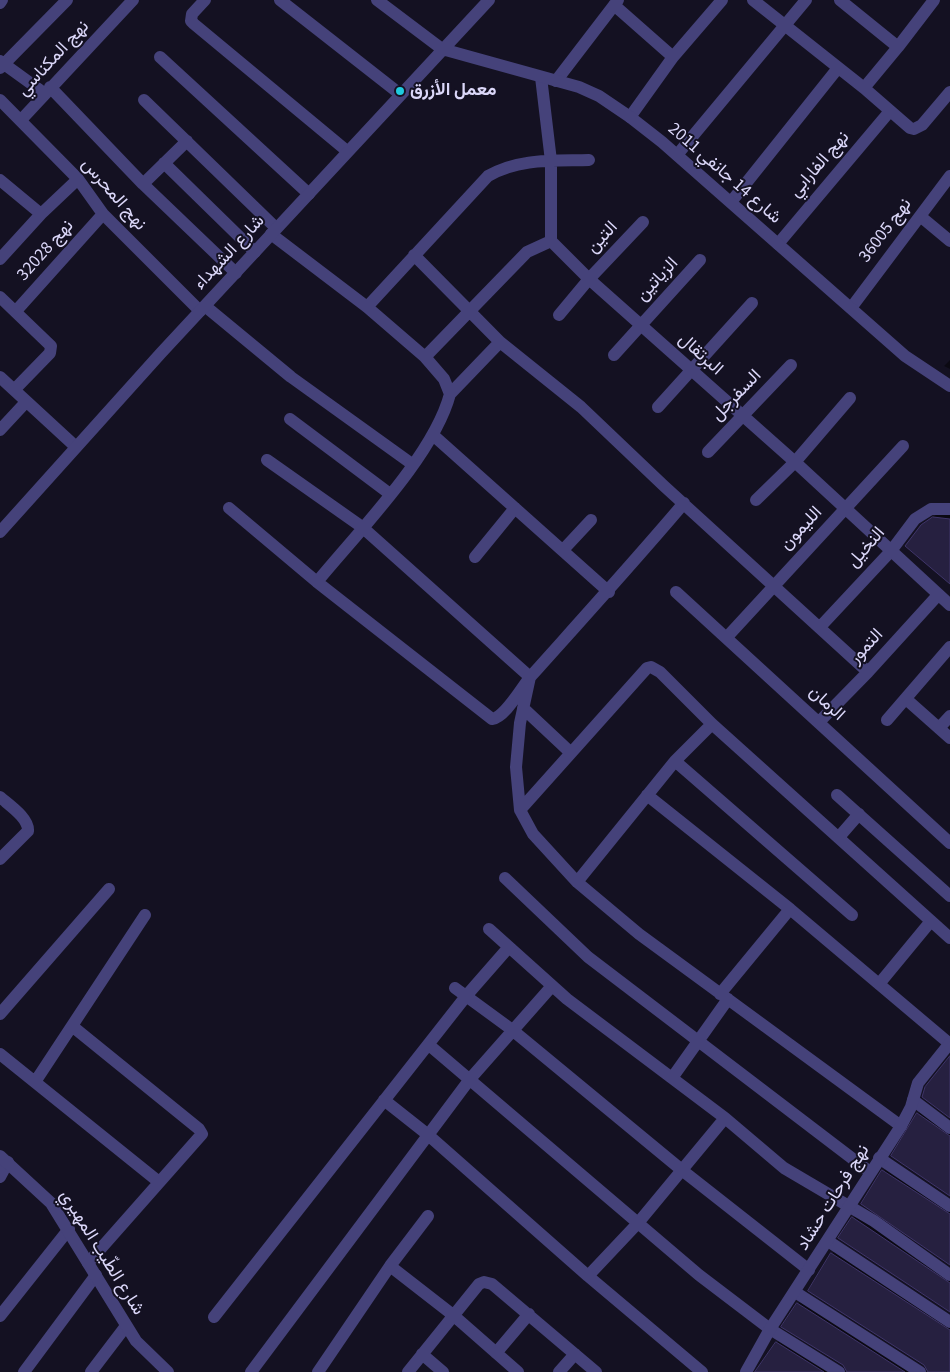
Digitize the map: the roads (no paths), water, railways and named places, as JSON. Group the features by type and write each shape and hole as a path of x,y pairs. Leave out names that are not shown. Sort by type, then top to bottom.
{"street":[{"path":"67,0 1,64 47,90 236,272"},
{"name":"نهج المكناسي","path":"21,120 133,0"},
{"path":"205,0 192,14 191,21 348,151"},
{"path":"280,0 400,94"},
{"path":"377,0 442,49"},
{"name":"شارع الشهداء","path":"0,532 236,272 489,0"},
{"path":"753,0 914,129 922,125 950,92"},
{"path":"677,155 806,0"},
{"path":"840,0 895,45"},
{"path":"864,88 895,45 934,0"},
{"path":"630,117 716,2"},
{"path":"556,81 616,3 673,57"},
{"name":"شارع 14 جانفي 2011","path":"442,49 541,76 599,96 630,117 677,155 905,356 950,386"},
{"path":"160,57 309,194"},
{"path":"731,202 838,68"},
{"path":"425,357 527,252 551,241 550,161 541,76"},
{"name":"نهج المحرس","path":"0,100 78,180 103,214 202,309 291,377 412,464"},
{"path":"144,100 187,141 274,231 425,357 444,379 450,394"},
{"name":"نهج الفارابي","path":"778,244 890,111"},
{"path":"143,184 187,141"},
{"path":"367,307 488,176 511,165 589,160"},
{"path":"164,163 255,252"},
{"name":"نهج 36005","path":"851,308 950,176"},
{"path":"0,259 41,214 78,180"},
{"path":"2,181 41,214"},
{"name":"نهج 32028","path":"16,311 103,214"},
{"path":"920,216 950,241"},
{"name":"التين","path":"559,315 589,279 643,222"},
{"name":"البرتقال","path":"551,241 589,279 795,462 950,605"},
{"path":"414,255 500,342 581,407 868,672"},
{"name":"الزياتين","path":"614,355 700,260"},
{"path":"0,297 49,343 50,354 14,390"},
{"path":"658,407 752,303"},
{"path":"317,582 390,494 433,435 450,394 500,342"},
{"name":"السفرجل","path":"708,452 791,365"},
{"path":"0,377 76,447"},
{"path":"756,500 795,462 850,398"},
{"path":"0,430 26,402"},
{"path":"290,419 390,494"},
{"path":"433,435 609,592"},
{"name":"الليمون","path":"727,637 903,446"},
{"path":"267,460 362,527 530,677"},
{"path":"229,508 317,582 492,719 501,716 530,677 609,592 684,504"},
{"path":"475,557 515,508"},
{"name":"النخيل","path":"820,627 891,551 908,526 923,512 939,508 950,509"},
{"path":"563,550 591,520"},
{"name":"الرمان","path":"676,592 950,842"},
{"name":"التمور","path":"819,722 868,672 938,595"},
{"path":"887,720 950,647"},
{"path":"520,810 647,668 652,667 660,672 712,724 950,938"},
{"path":"530,677 523,708 516,767 520,810 534,834 577,882 640,934 901,1126"},
{"path":"906,699 950,738"},
{"path":"523,708 571,753"},
{"path":"939,728 950,716"},
{"path":"577,882 675,761 712,724"},
{"path":"675,761 852,915"},
{"path":"647,795 790,909 950,1044"},
{"path":"837,795 950,896"},
{"path":"0,797 25,821 28,832 0,859"},
{"path":"839,838 859,814"},
{"path":"505,878 571,943 870,1172"},
{"path":"0,1014 109,889"},
{"path":"672,1078 698,1042 724,997 790,909"},
{"path":"35,1082 145,915"},
{"path":"879,984 931,921"},
{"path":"489,929 552,986 725,1118 784,1168 892,1233 950,1275"},
{"path":"214,1318 467,995 509,947"},
{"path":"251,1372 470,1079 511,1029 552,986"},
{"path":"455,988 511,1029 683,1171 809,1270"},
{"path":"72,1026 201,1131 202,1137 159,1182 88,1263"},
{"name":"نهج فرحات حشاد","path":"749,1371 770,1330 901,1126 913,1100 914,1090 920,1078 950,1044"},
{"path":"429,1045 699,1275 770,1330 839,1372"},
{"path":"0,1054 159,1182"},
{"path":"384,1100 428,1134 588,1276 702,1372"},
{"path":"913,1100 950,1128"},
{"path":"588,1276 638,1223 725,1118"},
{"path":"879,1158 950,1206"},
{"path":"0,1178 4,1160"},
{"name":"شارع الطّيب المهيري","path":"4,1160 51,1203 69,1229 126,1326 145,1352 168,1372"},
{"path":"318,1372 390,1266 428,1216"},
{"path":"0,1316 69,1229"},
{"path":"828,1241 950,1322"},
{"path":"390,1266 453,1315 518,1372"},
{"path":"24,1372 96,1275"},
{"path":"408,1372 479,1284 484,1282 492,1284 596,1372"},
{"path":"795,1292 920,1372"},
{"path":"496,1353 529,1314"},
{"path":"91,1372 126,1326"},
{"path":"422,1354 443,1372"},
{"path":"559,1372 575,1354"}],"place":[{"name":"معمل الأزرق","path":"400,91"}]}
